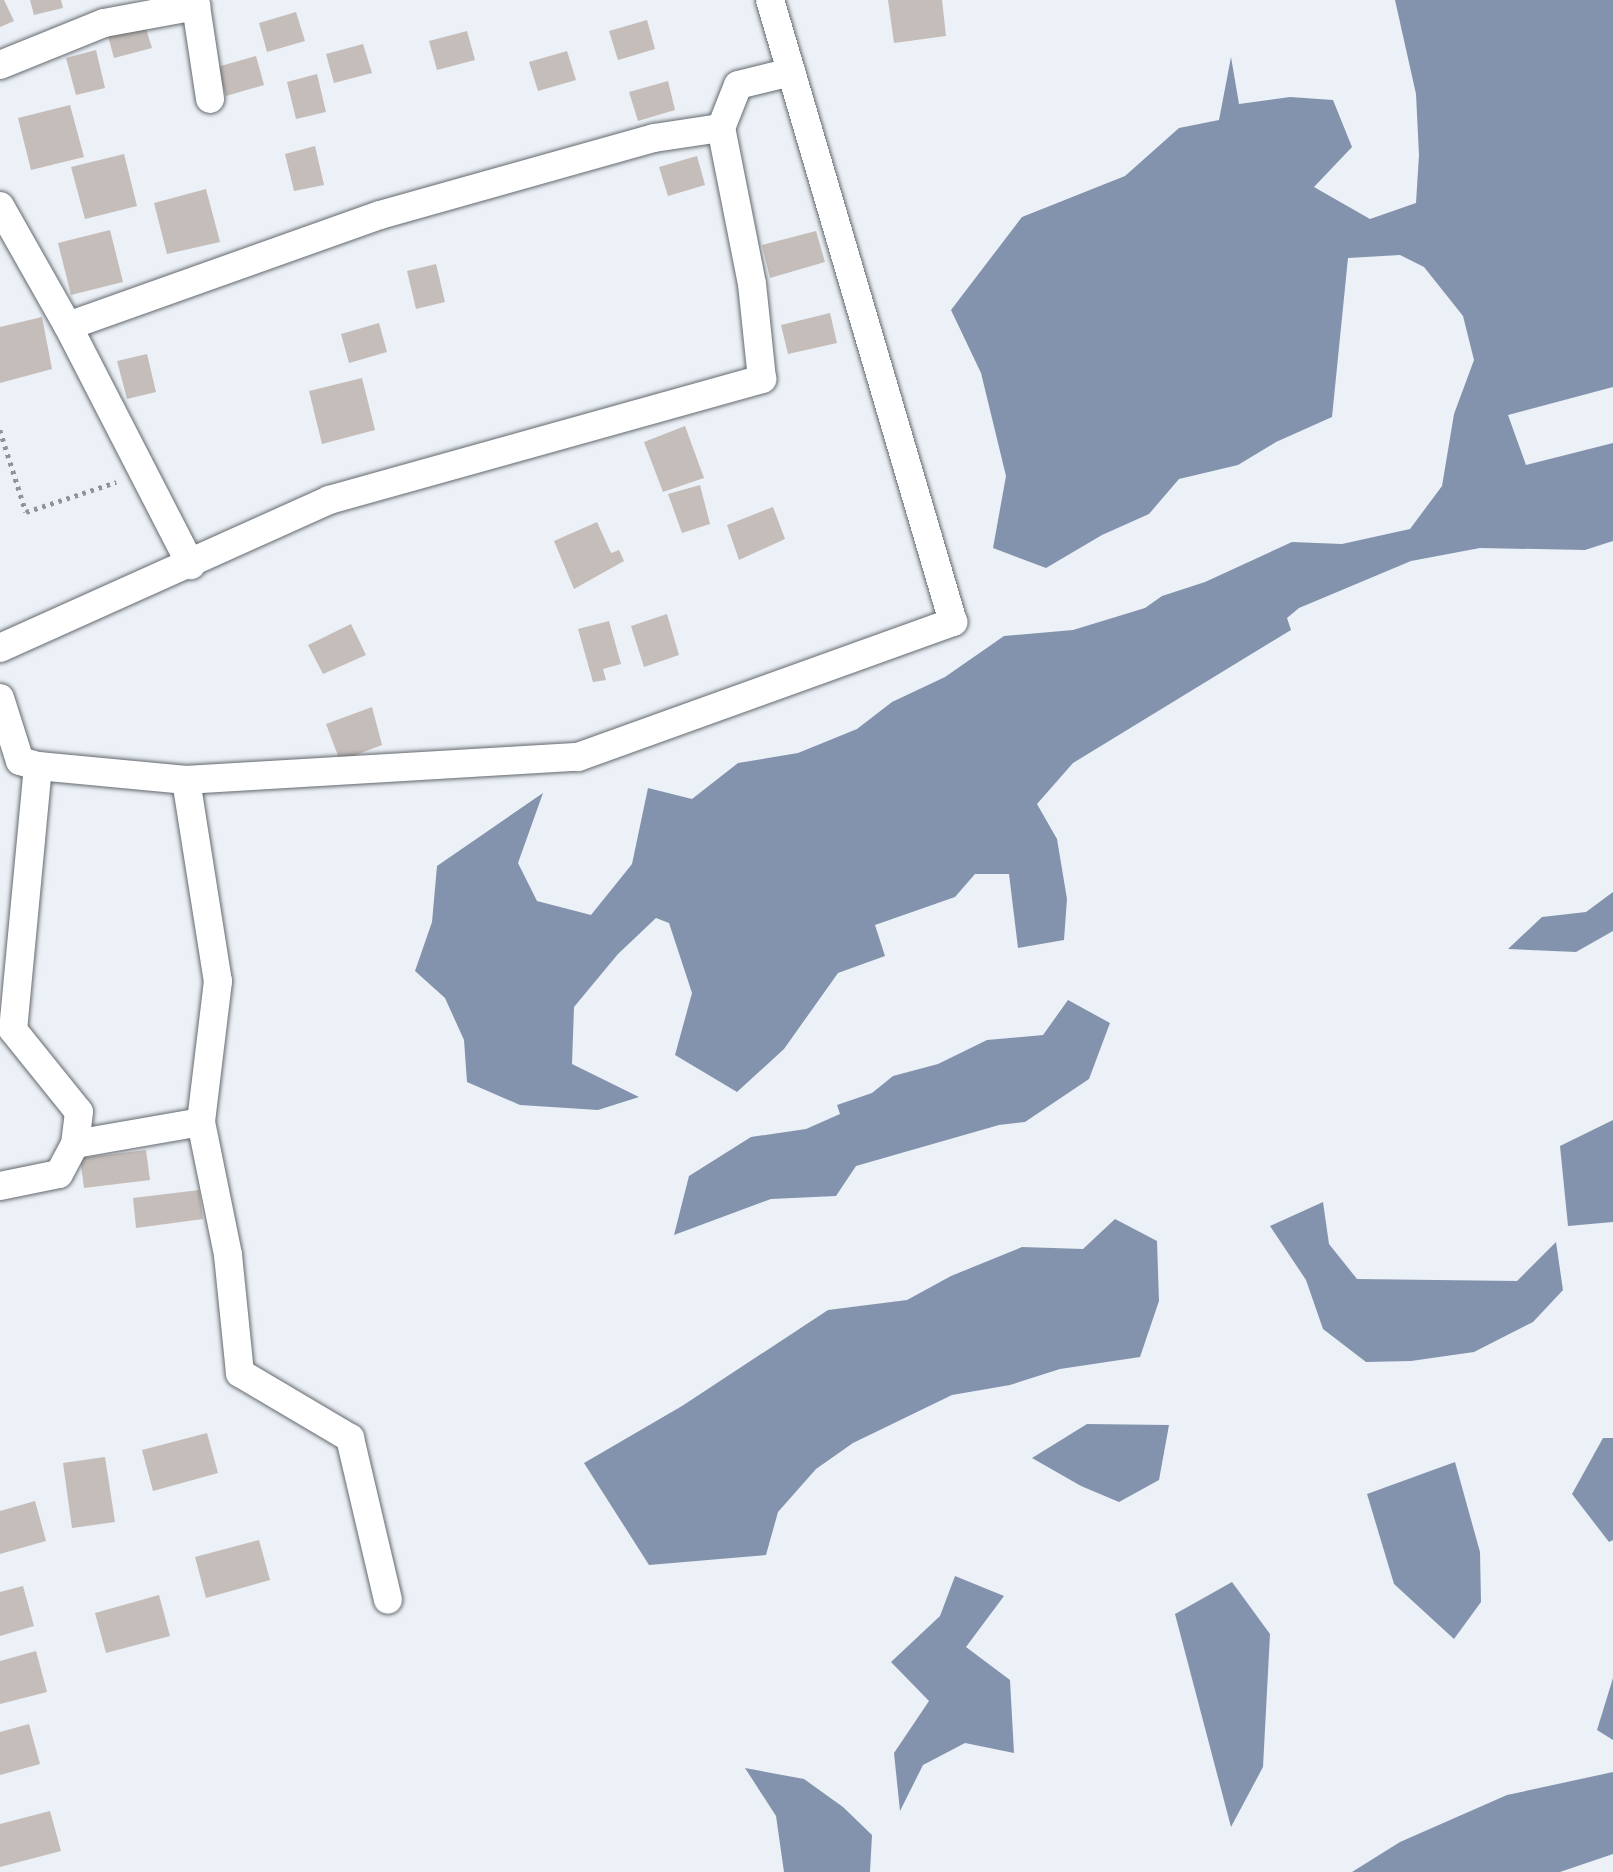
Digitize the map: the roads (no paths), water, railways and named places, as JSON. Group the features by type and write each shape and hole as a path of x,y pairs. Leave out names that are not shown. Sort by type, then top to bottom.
{"street":[{"path":"0,698 20,761 38,766 186,780 578,757 953,622 770,0"},
{"path":"0,65 104,23 196,6 210,99"},
{"path":"0,648 191,565 329,500 762,379 752,284 721,128 738,85 791,72"},
{"path":"68,326 380,215 654,138 721,128"},
{"path":"0,206 68,326 191,565"},
{"path":"0,1186 59,1174 75,1144 79,1112 13,1030 38,766"},
{"path":"186,780 218,981 201,1122 228,1255 240,1373 349,1438 388,1600"},
{"path":"75,1144 201,1122"}],"water":[{"path":"1395,0 1613,0 1613,387 1508,415 1526,465 1613,443 1613,541 1585,550 1480,548 1411,561 1299,608 1287,618 1291,630 1073,763 1037,804 1057,839 1067,899 1064,940 1018,948 1009,874 975,874 955,897 875,925 885,956 838,973 784,1049 737,1092 675,1055 692,993 669,923 656,918 618,954 574,1007 572,1064 639,1097 598,1110 520,1105 467,1082 464,1040 445,998 415,971 432,922 437,866 543,793 518,863 537,901 591,915 632,864 648,788 692,799 738,763 798,753 857,729 892,702 945,677 1004,636 1073,630 1145,608 1162,596 1205,582 1292,542 1342,544 1410,529 1442,486 1454,414 1474,360 1463,316 1424,267 1400,255 1348,258 1332,417 1276,442 1238,465 1179,479 1149,514 1102,535 1046,568 993,548 1006,476 981,373 951,310 1022,217 1125,176 1179,128 1219,120 1231,57 1239,104 1290,97 1333,100 1352,147 1314,187 1370,219 1416,203 1419,155 1416,94"},
{"path":"1613,892 1613,931 1576,952 1508,949 1542,917 1586,912"},
{"path":"1068,1000 1110,1023 1089,1079 1025,1122 999,1125 856,1166 836,1196 771,1199 674,1235 689,1176 751,1137 806,1129 840,1114 837,1105 872,1093 893,1076 938,1064 987,1040 1043,1035"},
{"path":"1613,1120 1613,1222 1568,1226 1560,1146"},
{"path":"1323,1202 1329,1244 1357,1279 1517,1281 1556,1242 1563,1290 1533,1322 1474,1352 1411,1361 1366,1362 1323,1329 1306,1280 1270,1226"},
{"path":"1115,1219 1157,1241 1159,1301 1140,1357 1060,1369 1010,1385 952,1395 853,1443 816,1469 778,1512 766,1555 649,1565 584,1463 682,1406 828,1310 907,1300 951,1276 1022,1247 1083,1249"},
{"path":"1087,1424 1169,1425 1159,1480 1119,1502 1081,1486 1032,1458"},
{"path":"1603,1438 1613,1438 1613,1540 1609,1542 1572,1494"},
{"path":"1455,1462 1480,1552 1481,1602 1454,1639 1394,1584 1367,1494"},
{"path":"955,1576 1004,1596 966,1647 1010,1680 1014,1753 965,1743 923,1765 900,1811 894,1753 929,1701 891,1662 940,1616"},
{"path":"1232,1582 1270,1634 1263,1767 1231,1827 1175,1614"},
{"path":"1613,1678 1613,1740 1597,1730"},
{"path":"745,1768 804,1779 843,1807 872,1835 870,1872 784,1872 776,1816"},
{"path":"1613,1772 1613,1854 1560,1872 1352,1872 1400,1842 1507,1795"}]}
